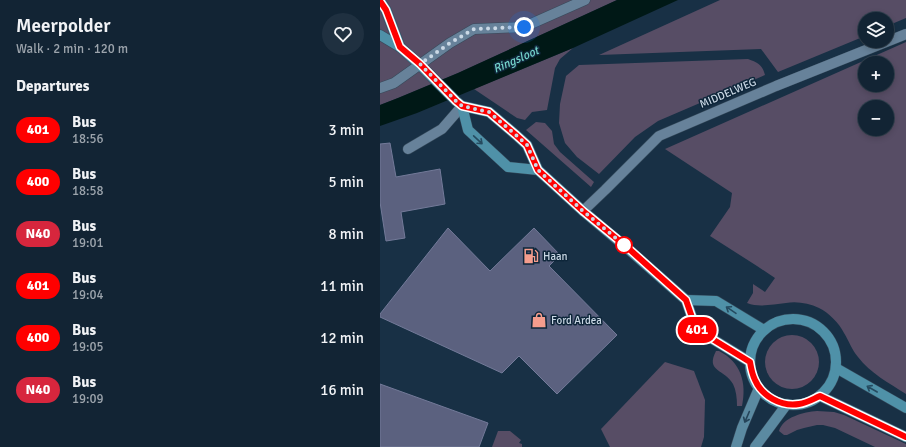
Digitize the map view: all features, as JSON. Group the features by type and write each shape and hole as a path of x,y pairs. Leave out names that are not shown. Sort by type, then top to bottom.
{"main road":[{"path":"380,1 386,10 400,47"},
{"path":"380,35 400,47 420,64 459,104 468,130 508,167 538,170"},
{"path":"459,104 489,112 516,135 527,145 538,170 686,300 696,329 750,362"},
{"path":"686,300 716,301 764,330"},
{"path":"796,318 808,321 818,326 827,335 833,345 836,356 836,368 828,388 820,396 810,401 798,404 787,404 776,401 759,388 754,380 750,362 754,345 764,330 774,323 785,319 796,318"},
{"path":"836,368 906,408"},
{"path":"820,396 906,436"}],"street":[{"path":"380,88 394,83 450,43 474,29 524,27 584,0"},
{"name":"MIDDELWEG","path":"583,211 658,136 776,86 906,34"},
{"path":"408,150 442,129 459,104"},
{"path":"736,447 742,428 759,388"},
{"path":"755,447 787,404"}],"shaded area":[{"path":"380,0 617,0 458,73 380,105"},
{"path":"720,0 906,0 906,18 894,23 894,12 858,12 858,39 778,72 761,49 599,55"},
{"path":"906,42 906,394 880,377 863,363 837,322 823,310 798,302 771,305 747,303 753,293 753,284 765,292 775,278 710,236 730,207 732,193 665,149 858,63 858,92 894,92 894,56 874,56"},
{"path":"573,48 560,59 555,68 547,110 532,112 525,120 517,118 474,89"},
{"path":"748,59 759,64 765,75 658,121 635,137 599,174 577,157 565,143 559,123 560,104 566,76 579,65"},
{"path":"536,122 545,123 552,131 554,144 560,152 594,182 591,187 526,130"},
{"path":"792,335 802,337 811,343 817,352 819,362 817,372 811,381 802,387 792,389 782,387 773,381 767,372 765,362 767,352 773,343 782,337"},
{"path":"716,351 719,351 733,361 741,374 744,389 742,406 737,406 735,389 730,379 714,367 713,358"},
{"path":"665,362 694,371 705,400 704,437 701,447 610,447 601,429"},
{"path":"817,411 834,412 844,415 906,444 906,447 875,447 835,428 823,425 804,428 787,435 784,435 779,431 781,426 789,419 800,414"},
{"path":"498,431 510,431 521,440 519,443 522,444 522,447 492,447"}],"water":[{"name":"Ringsloot","path":"617,0 678,0 573,48 417,113 380,126 380,105 458,73"}],"building":[{"path":"390,143 396,177 440,169 445,204 401,212 405,238 386,241 380,202 380,144"},
{"path":"448,228 490,271 534,228 560,255 549,266 617,335 557,394 519,356 502,373 380,317 380,314"},
{"path":"380,384 488,423 479,447 380,447"}],"bus line":[{"name":"401","path":"380,1 386,10 400,47 420,64 462,106 489,112 527,145 538,170 686,300 696,329 750,362 754,380 759,388 767,395 776,401 787,404 798,404 810,401 820,396 906,437"}],"place":[{"name":"Haan","path":"531,256"},
{"name":"Ford Ardea","path":"539,320"}],"route":[{"path":"524,27 474,29 450,43 420,64 462,106 489,112 516,135 527,145 538,170 583,211 628,248 624,245"}]}
